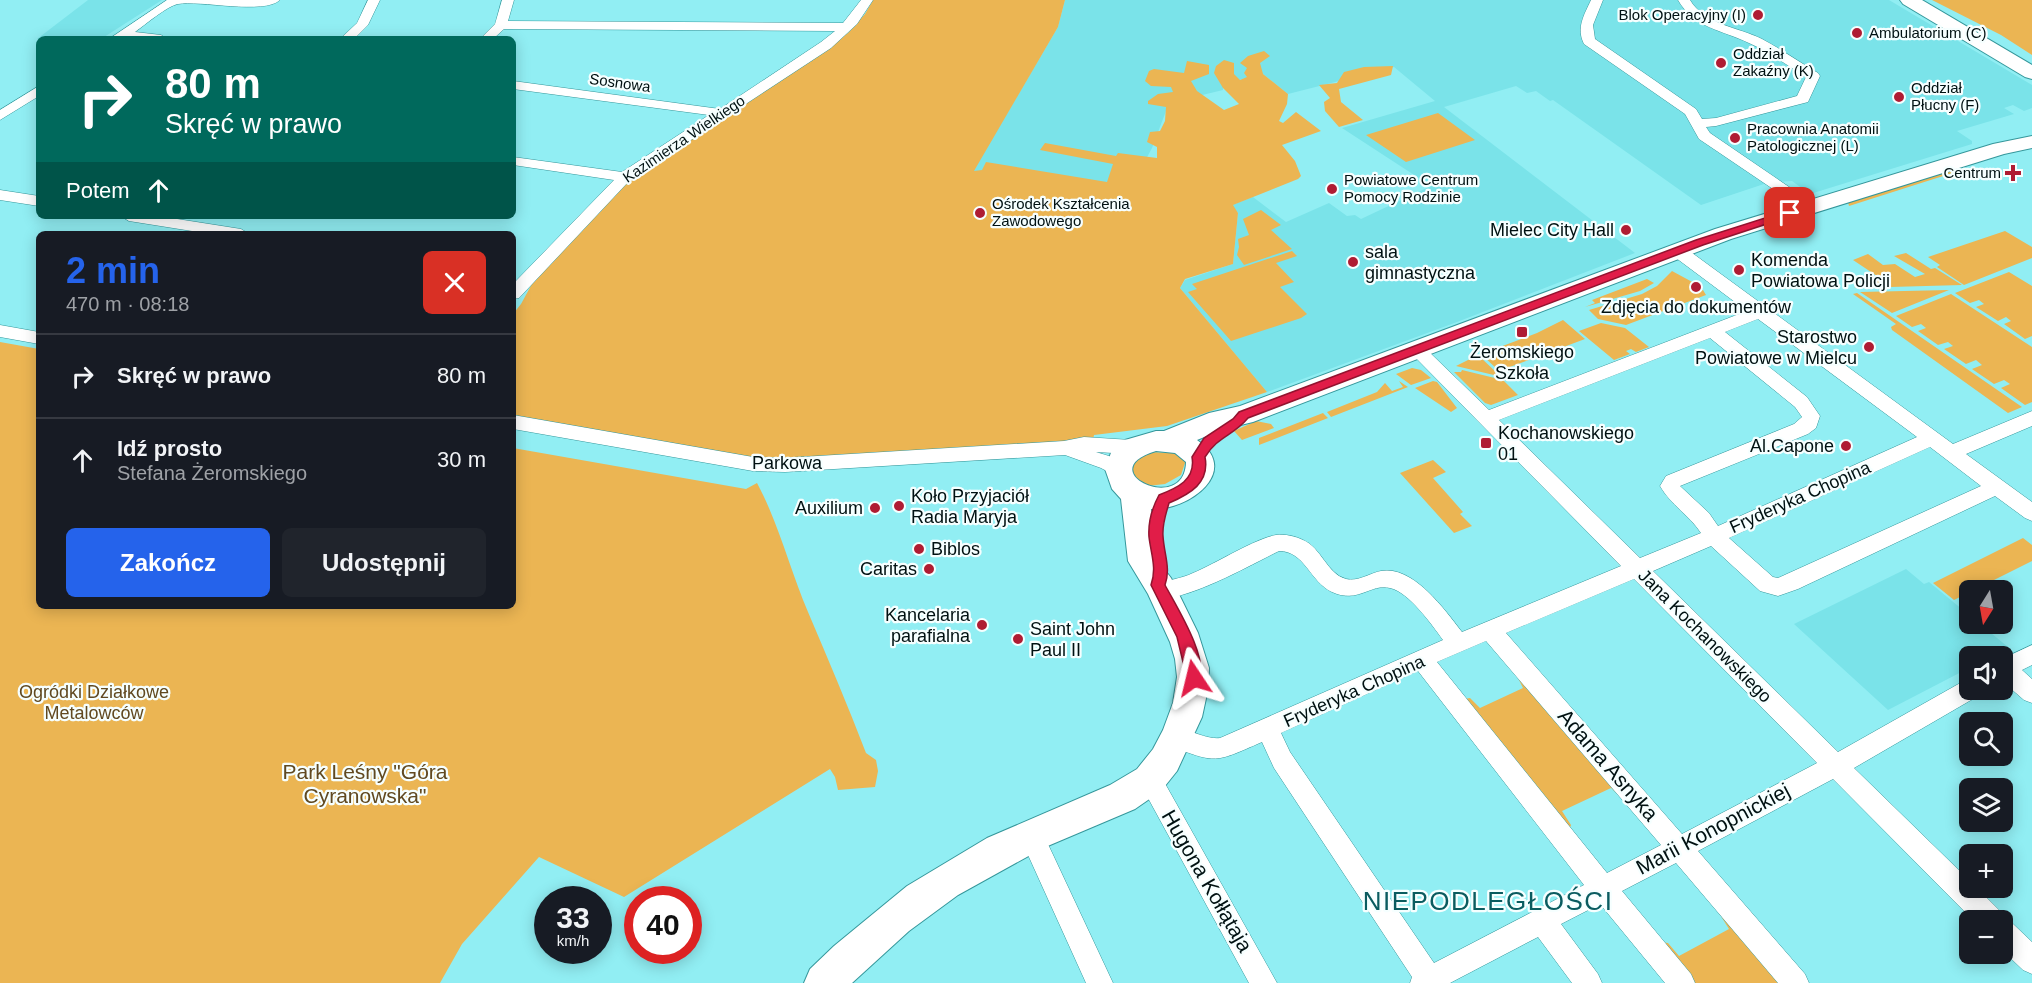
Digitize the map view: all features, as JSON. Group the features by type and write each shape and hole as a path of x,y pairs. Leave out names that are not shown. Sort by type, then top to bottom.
{"street":[{"path":"121,36 175,0 234,3 274,0"},
{"path":"349,36 362,25 374,0"},
{"path":"489,36 501,26 508,0"},
{"name":"Kazimierza Wielkiego","path":"520,277 625,177 826,45 847,27 867,0"},
{"path":"1598,0 1586,25 1589,41 1691,112 1704,136 1809,207"},
{"path":"1684,0 1687,8 1720,30 1753,39 1814,76 1803,99 1716,122 1697,123"},
{"path":"1909,0 2032,73"},
{"path":"1917,0 2032,64"},
{"path":"501,26 847,27"},
{"name":"Sosnowa","path":"516,85 722,113"},
{"path":"0,116 36,94"},
{"path":"2000,148 2002,141 2032,131"},
{"path":"1168,441 1218,420 1244,415 1418,351 1678,251 1809,207 2000,148 2032,142"},
{"path":"516,161 625,177"},
{"path":"0,195 36,201"},
{"path":"142,219 195,231 209,219"},
{"path":"1678,251 1931,440 1953,452 2032,513"},
{"path":"1486,418 1760,312"},
{"path":"1711,330 1801,402 1811,416 1809,423 1801,429 1673,481 1670,486 1671,490 1702,519 1714,536 1767,585 1778,587 1997,487"},
{"path":"0,332 36,338"},
{"name":"Jana Kochanowskiego","path":"1418,351 1981,910"},
{"path":"1199,457 1184,444 1168,441 1142,443 1124,458 1122,483 1134,494 1143,498 1164,499 1191,486 1200,471 1199,457 1208,441 1238,422 1244,415"},
{"path":"1953,452 2032,418"},
{"name":"Parkowa","path":"516,423 721,459 785,465 1064,448 1084,444 1124,458"},
{"name":"Fryderyka Chopina","path":"1176,738 1210,750 1221,749 1458,643 1714,536 1931,440"},
{"name":"Parkowa","path":"1064,448 1108,463 1124,458"},
{"path":"824,983 850,956 926,892 975,862 1120,797 1150,779 1169,752 1191,696 1192,664 1184,636 1160,588 1149,575 1142,558 1134,494"},
{"path":"1160,588 1162,574 1156,536 1157,522 1164,499"},
{"path":"1160,588 1195,582 1277,543 1291,543 1305,550 1323,574 1341,587 1351,588 1386,579 1407,584 1458,643"},
{"name":"Adama Asnyka","path":"1490,630 1796,983"},
{"path":"2013,664 2032,654"},
{"path":"1422,660 1682,983"},
{"path":"2013,678 2032,693"},
{"name":"Marii Konopnickiej","path":"1425,982 1835,765 1959,695"},
{"path":"1261,733 1425,982"},
{"name":"Hugona Kołłątaja","path":"1150,779 1264,983"},
{"path":"1031,835 1100,983"},
{"path":"1542,921 1589,983"},
{"path":"2013,943 2032,961"}],"shaded area":[{"path":"88,0 162,0 106,36 41,36"},
{"path":"1065,0 1889,0 2032,85 2032,108 2024,111 2013,105 2004,108 2014,114 1957,131 1972,141 1972,144 1810,194 1792,181 1767,183 1701,205 1553,100 1550,101 1536,91 1527,93 1516,86 1444,107 1635,253 1267,392 1180,288 1185,280 1233,264 1238,213 1232,205 1253,197 1286,222 1329,203 1347,216 1355,215 1361,219 1431,186 1342,128 1435,101 1394,67 1288,94 1263,74 1223,84 1223,90 1169,103 1152,148 1131,187 973,171 1058,27"},
{"path":"1906,569 1924,584 1929,582 1959,607 1959,634 1992,634 2007,646 1959,646 1959,673 1888,710 1794,624"}],"green space":[{"path":"873,0 1065,0 1058,27 974,171 982,170 986,162 1107,182 1113,164 1040,150 1045,143 1116,156 1118,153 1157,158 1157,147 1147,142 1150,132 1160,131 1165,121 1166,107 1148,104 1148,101 1158,94 1173,92 1171,87 1151,86 1145,81 1149,71 1154,69 1184,73 1187,61 1209,65 1209,74 1191,81 1197,91 1224,110 1239,104 1223,88 1214,73 1216,66 1224,60 1234,63 1234,74 1240,80 1247,77 1244,73 1247,68 1240,63 1248,56 1264,51 1270,56 1260,63 1263,74 1288,94 1287,104 1279,121 1283,123 1296,112 1321,131 1282,145 1295,161 1301,176 1298,179 1233,205 1238,213 1233,264 1185,279 1180,288 1267,392 1167,426 1094,435 1093,440 799,459 754,458 516,416 516,310 533,282 616,193 639,174 848,33 865,14"},
{"path":"1932,0 2032,0 2032,55 2001,35"},
{"path":"1393,66 1391,75 1339,89 1341,102 1363,120 1339,127 1325,111 1324,102 1330,98 1319,85 1337,83 1344,72 1364,67"},
{"path":"1438,113 1475,140 1406,162 1366,135"},
{"path":"1956,168 1962,170 1849,206 1848,202"},
{"path":"1261,210 1281,225 1271,230 1292,249 1244,265 1237,255 1238,239 1249,235 1243,219"},
{"path":"2005,231 2032,247 2032,258 1964,285 1937,267 1940,265 1928,257"},
{"path":"1292,251 1297,256 1276,263 1294,282 1280,287 1307,314 1301,318 1231,341 1188,292 1197,289 1192,284"},
{"path":"1906,253 1962,285 1854,288 1880,278 1853,260 1868,254 1883,265 1895,264 1915,277 1925,274 1894,256"},
{"path":"1672,271 1696,284 1690,286 1697,292 1703,290 1706,295 1626,325 1598,319 1589,310 1642,294 1657,286"},
{"path":"2009,272 2032,286 2032,336 2025,339 2004,324 2011,321 2006,317 1998,321 1976,307 1984,304 1979,300 1970,303 1955,293"},
{"path":"1647,279 1654,283 1640,291 1585,307 1595,303 1592,300"},
{"path":"1949,290 1892,313 1860,292"},
{"path":"1857,293 2022,407 2008,413 1892,330 1891,327 1896,324 1853,294"},
{"path":"1951,294 2032,347 2032,402 2025,405 2001,388 2010,384 2004,380 1994,384 1972,369 1982,365 1976,360 1966,364 1944,349 1953,346 1948,342 1938,345 1918,331 1926,328 1921,324 1912,327 1896,316"},
{"path":"1563,320 1585,339 1499,371 1481,354 1537,333"},
{"path":"1601,323 1625,328 1649,347 1636,352 1631,349 1626,351 1630,354 1614,360 1579,331"},
{"name":"Park Leśny \"Góra Cyranowska\"","path":"0,342 36,348 36,609 516,609 516,449 746,489 757,483 772,515 802,596 866,753 876,760 878,771 875,787 838,790 835,777 830,769 642,886 624,886 624,897 612,891 612,886 601,886 539,857 462,944 440,983 0,983"},
{"path":"1478,355 1497,373 1498,376 1456,366"},
{"path":"1412,368 1421,370 1431,378 1411,385 1396,374"},
{"path":"1462,370 1503,380 1518,395 1491,405 1485,403 1454,372"},
{"path":"1399,381 1408,387 1331,417 1327,412 1377,392 1385,383 1392,391 1403,387"},
{"path":"1433,381 1437,382 1457,408 1451,412 1415,388"},
{"path":"1323,413 1328,418 1259,445 1259,438"},
{"path":"1256,421 1271,424 1274,428 1242,440 1234,431"},
{"path":"1178,450 1186,460 1181,475 1165,484 1139,487 1130,465 1149,452 1172,453"},
{"path":"1433,460 1446,472 1433,478 1463,512 1460,514 1472,526 1454,533 1400,473"},
{"path":"2023,538 2032,545 2032,561 1994,580 1959,580 1959,598 1954,600 1933,583"},
{"path":"1517,676 1623,799 1611,788 1562,811 1571,825 1570,828 1464,699 1470,698 1480,708 1523,688"},
{"path":"1719,913 1790,983 1687,983 1660,942 1668,943 1679,956 1729,929"}],"place":[{"name":"Blok Operacyjny (I)","path":"1758,15"},
{"name":"Ambulatorium (C)","path":"1857,33"},
{"name":"Oddział Zakaźny (K)","path":"1721,63"},
{"name":"Oddział Płucny (F)","path":"1899,97"},
{"name":"Pracownia Anatomii Patologicznej (L)","path":"1735,138"},
{"name":"Centrum","path":"2013,173"},
{"name":"Powiatowe Centrum Pomocy Rodzinie","path":"1332,189"},
{"name":"Ośrodek Kształcenia Zawodowego","path":"980,213"},
{"name":"Mielec City Hall","path":"1626,230"},
{"name":"sala gimnastyczna","path":"1353,262"},
{"name":"Komenda Powiatowa Policji","path":"1739,270"},
{"name":"Zdjęcia do dokumentów","path":"1696,287"},
{"name":"Żeromskiego Szkoła","path":"1522,332"},
{"name":"Starostwo Powiatowe w Mielcu","path":"1869,347"},
{"name":"Kochanowskiego 01","path":"1486,443"},
{"name":"Al.Capone","path":"1846,446"},
{"name":"Koło Przyjaciół Radia Maryja","path":"899,506"},
{"name":"Auxilium","path":"875,508"},
{"name":"Biblos","path":"919,549"},
{"name":"Caritas","path":"929,569"},
{"name":"Kancelaria parafialna","path":"982,625"},
{"name":"Saint John Paul II","path":"1018,639"}],"district":[{"name":"NIEPODLEGŁOŚCI","path":"1488,901"}],"route":[{"path":"1194,678 1184,636 1158,585 1162,574 1156,536 1159,510 1164,499 1191,486 1200,471 1199,457 1202,448 1208,441 1238,422 1244,415 1418,351 1700,242 1790,213"}],"park label":[{"name":"Ogródki Działkowe Metalowców","path":"94,702"}]}
